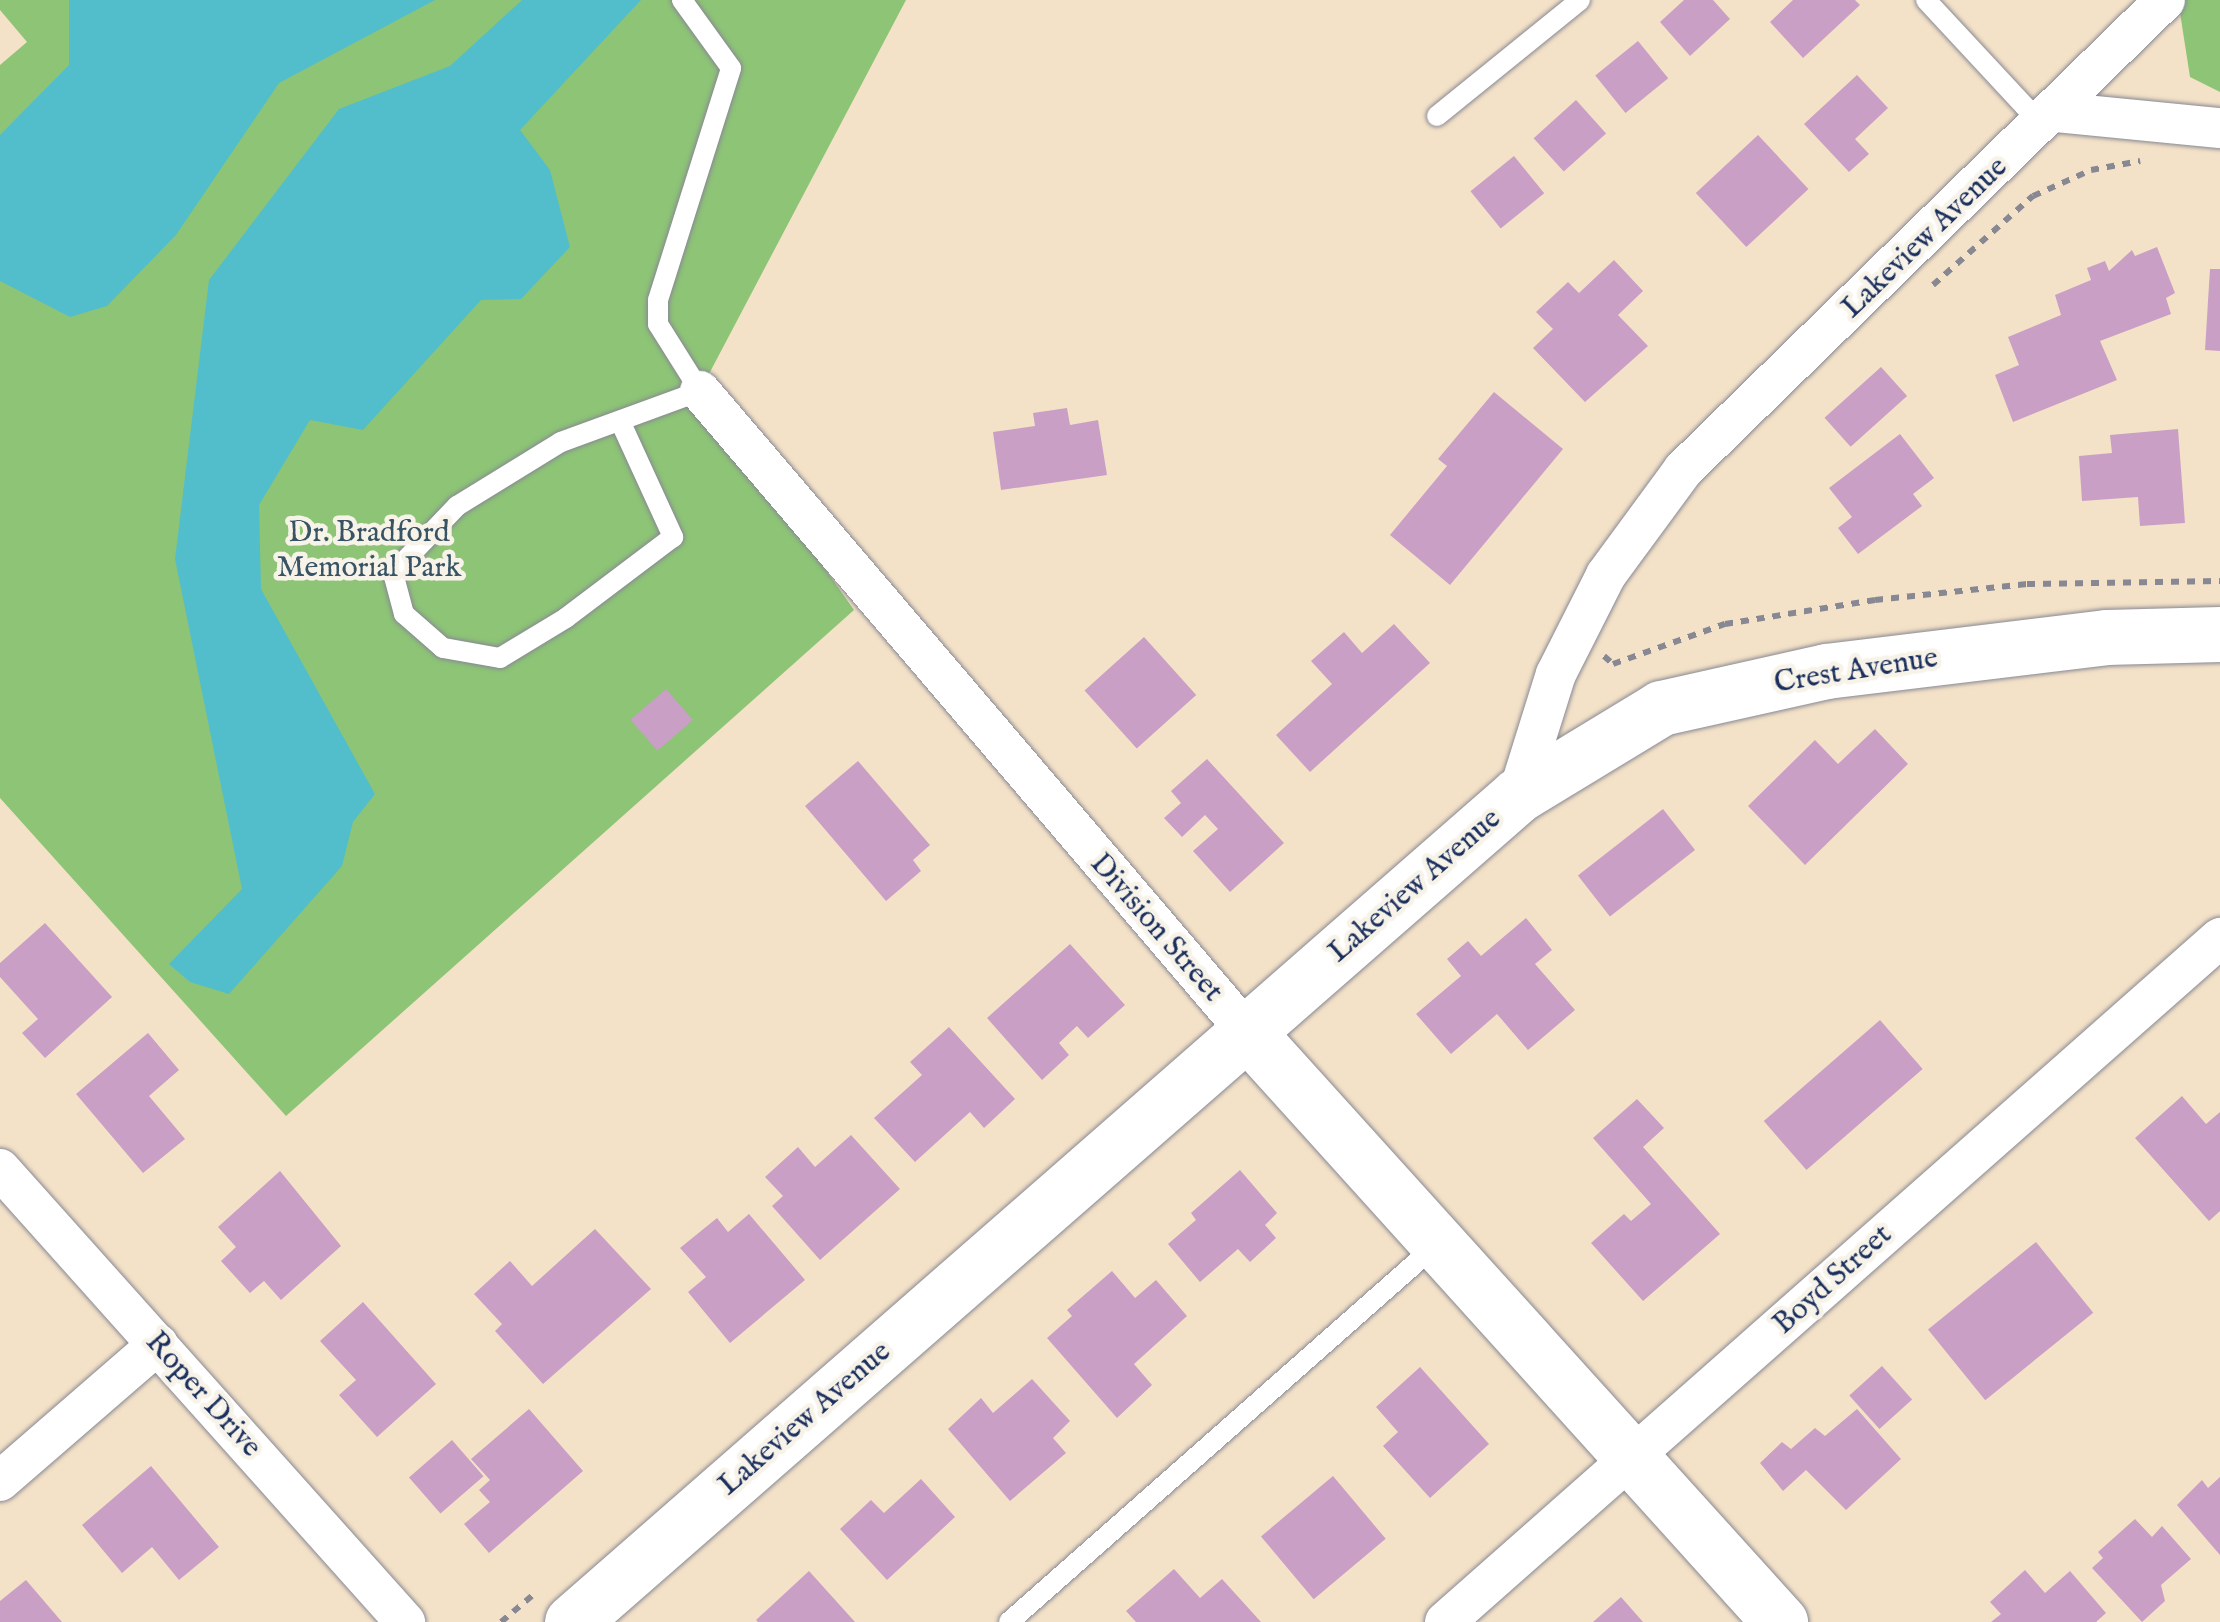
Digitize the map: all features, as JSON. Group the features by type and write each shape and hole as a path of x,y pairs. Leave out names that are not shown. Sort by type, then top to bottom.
{"street":[{"name":"Lakeview Avenue","path":"572,1622 1518,795 1556,674 1606,575 1684,470 2049,118 2165,0"},
{"path":"2049,118 2220,128"},
{"name":"Division Street","path":"700,391 1248,1032 1780,1622"},
{"name":"Crest Avenue","path":"1518,795 1660,708 1864,666 2106,636 2220,634"},
{"name":"Boyd Street","path":"1445,1622 2220,938"},
{"name":"Roper Drive","path":"0,1169 405,1622"},
{"path":"0,1481 158,1344"}],"lane":[{"name":"Division Street","path":"682,0 731,68 658,300 658,324 700,391"},
{"path":"1437,116 1580,0"},
{"path":"1926,0 2049,118"},
{"path":"620,421 673,537 566,618 500,658 444,648 404,614 393,573 457,506 561,442 700,391"},
{"path":"1009,1622 1439,1243"}],"path":[{"path":"1920,298 2033,196 2091,170 2144,161"},
{"path":"1602,644 1613,664 1725,624 1876,600 2027,584 2220,581"}],"green space":[{"name":"Dr. Bradford Memorial Park","path":"0,0 906,0 700,391 854,610 286,1116 0,798 0,65 27,42 0,10"},
{"path":"2178,0 2220,0 2220,92 2190,77"}],"water":[{"path":"69,0 435,0 279,83 176,235 107,306 70,317 0,281 0,135 69,65"},
{"path":"522,0 641,0 520,130 550,170 570,247 521,299 481,300 363,430 310,420 259,505 261,589 375,794 353,822 342,866 229,994 190,982 169,964 242,889 175,559 209,280 339,109 450,66"}],"building":[{"path":"1684,0 1713,0 1730,19 1690,56 1660,22"},
{"path":"1793,0 1855,0 1860,5 1803,58 1770,22"},
{"path":"1638,41 1668,78 1625,113 1595,76"},
{"path":"1857,75 1888,108 1855,139 1869,154 1849,172 1804,124"},
{"path":"1576,100 1606,133 1564,172 1534,138"},
{"path":"1758,135 1808,189 1746,247 1696,193"},
{"path":"1514,156 1544,193 1501,229 1470,191"},
{"path":"2157,247 2175,293 2166,298 2171,314 2100,341 2117,380 2013,422 1995,375 2019,365 2008,337 2061,315 2055,295 2091,280 2087,268 2105,261 2109,271 2132,250 2135,256"},
{"path":"1614,260 1643,291 1618,315 1648,346 1585,402 1533,348 1553,329 1536,312 1568,282 1579,293"},
{"path":"2210,269 2220,269 2220,351 2205,350"},
{"path":"1881,367 1907,396 1851,447 1825,418"},
{"path":"1494,392 1563,449 1450,585 1390,535 1447,466 1438,459"},
{"path":"1067,408 1070,425 1098,420 1107,475 1001,490 993,432 1035,426 1033,413"},
{"path":"2178,429 2185,523 2140,526 2138,497 2082,501 2079,456 2112,453 2110,435"},
{"path":"1900,434 1934,478 1913,494 1922,506 1858,554 1838,528 1852,517 1829,488"},
{"path":"1394,624 1430,663 1310,772 1276,735 1332,684 1311,661 1344,632 1362,653"},
{"path":"1144,637 1196,695 1137,748 1085,691"},
{"path":"666,689 693,720 657,751 631,720"},
{"path":"1875,729 1908,764 1805,865 1748,806 1815,740 1838,764"},
{"path":"1207,759 1284,843 1230,892 1193,851 1218,829 1205,815 1182,837 1164,818 1181,803 1171,791"},
{"path":"858,761 930,845 913,860 921,871 886,901 805,806"},
{"path":"1663,809 1695,850 1610,916 1578,875"},
{"path":"1526,918 1552,950 1535,964 1575,1010 1528,1050 1497,1014 1451,1054 1416,1014 1461,976 1447,959 1468,941 1481,956"},
{"path":"45,923 112,997 45,1058 22,1033 38,1019 0,977 0,963"},
{"path":"1070,944 1125,1005 1088,1038 1077,1026 1059,1043 1069,1055 1042,1080 987,1018"},
{"path":"1880,1020 1923,1069 1806,1170 1764,1121"},
{"path":"949,1027 1015,1099 984,1128 970,1112 915,1162 874,1118 922,1075 910,1062"},
{"path":"148,1033 179,1070 149,1096 185,1139 143,1173 76,1094"},
{"path":"2182,1096 2206,1124 2220,1112 2220,1211 2209,1221 2135,1138"},
{"path":"1637,1099 1664,1128 1643,1147 1720,1234 1643,1301 1591,1243 1624,1214 1631,1221 1651,1204 1593,1138"},
{"path":"851,1135 900,1189 820,1260 772,1206 783,1196 765,1177 798,1147 815,1167"},
{"path":"1240,1170 1277,1213 1265,1225 1276,1238 1250,1262 1238,1249 1200,1282 1168,1244 1196,1220 1191,1213"},
{"path":"280,1171 341,1246 281,1300 264,1281 250,1293 221,1261 236,1247 218,1227"},
{"path":"749,1214 805,1280 730,1343 688,1292 706,1277 680,1248 717,1218 728,1232"},
{"path":"595,1229 651,1289 543,1384 495,1331 502,1324 474,1294 510,1261 532,1286"},
{"path":"2036,1242 2093,1313 1985,1400 1928,1329"},
{"path":"1112,1271 1135,1298 1156,1280 1187,1316 1134,1364 1152,1385 1117,1418 1047,1338 1072,1316 1067,1310"},
{"path":"363,1302 436,1384 377,1437 339,1395 356,1380 320,1341"},
{"path":"1882,1366 1912,1399 1879,1429 1849,1395"},
{"path":"1420,1367 1489,1444 1430,1498 1383,1446 1398,1432 1376,1407"},
{"path":"1032,1379 1070,1421 1053,1438 1066,1453 1010,1501 948,1429 981,1398 993,1413"},
{"path":"529,1409 583,1471 489,1553 464,1524 490,1502 479,1490 490,1480 471,1459"},
{"path":"1857,1409 1901,1459 1846,1510 1806,1470 1783,1491 1760,1463 1782,1442 1791,1449 1815,1428 1825,1436"},
{"path":"452,1440 483,1476 440,1514 409,1477"},
{"path":"151,1466 219,1547 179,1580 152,1547 122,1573 82,1525"},
{"path":"1333,1476 1386,1539 1314,1599 1261,1536"},
{"path":"2220,1477 2220,1555 2177,1505 2202,1480 2208,1488"},
{"path":"921,1479 955,1517 887,1580 840,1529 871,1500 884,1513"},
{"path":"2135,1519 2152,1537 2162,1526 2191,1559 2161,1585 2165,1601 2142,1622 2092,1568 2103,1558 2098,1552"},
{"path":"1174,1569 1200,1598 1222,1579 1261,1622 1136,1622 1126,1611"},
{"path":"2025,1570 2045,1593 2070,1571 2106,1613 2096,1622 1991,1622 2001,1614 1990,1602"},
{"path":"809,1571 855,1622 756,1620"},
{"path":"26,1580 62,1622 0,1622 0,1601"},
{"path":"1621,1597 1643,1622 1593,1622"}]}
